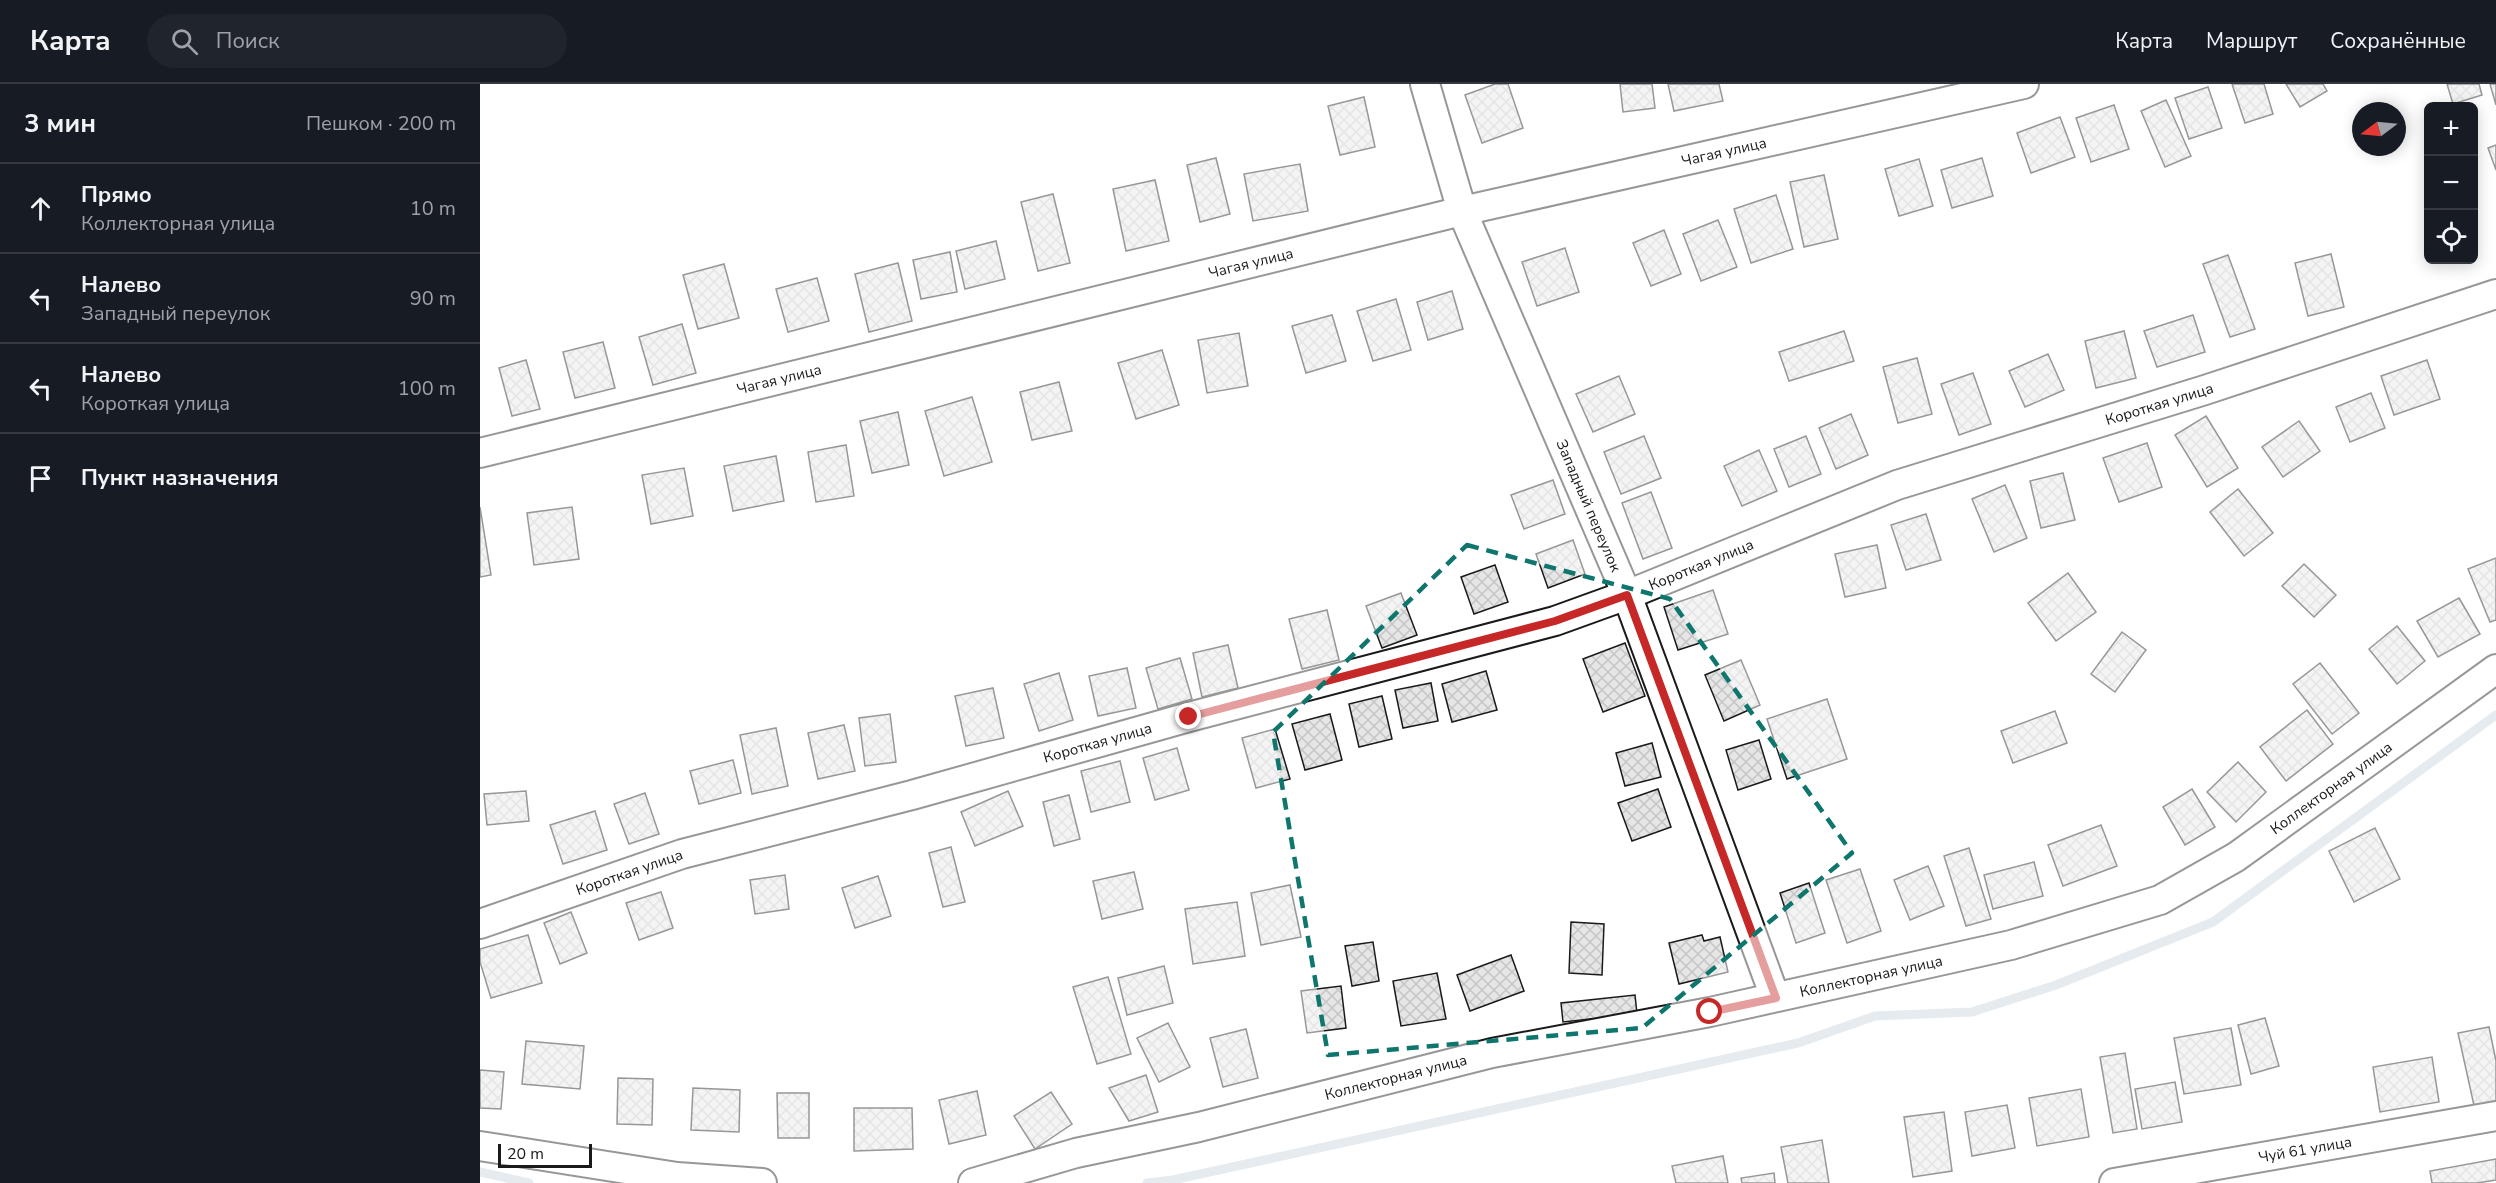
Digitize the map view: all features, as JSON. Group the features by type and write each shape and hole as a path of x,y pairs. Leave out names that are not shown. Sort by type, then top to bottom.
{"street":[{"name":"Западный переулок","path":"1425,84 1462,211 1627,595 1776,998"},
{"name":"Чагая улица","path":"480,453 1462,211 2024,84"},
{"name":"Короткая улица","path":"480,924 682,854 912,795 1189,717 1543,624 1627,595 1898,485 2205,390 2496,294"},
{"name":"Коллекторная улица","path":"972,1183 1076,1153 1199,1126 1492,1053 1776,998 2011,945 2160,900 2236,857 2496,669"},
{"name":"Чуй 61 улица","path":"2114,1183 2496,1116"},
{"path":"480,1146 677,1177 762,1183"}],"highlighted area":[{"path":"1467,545 1670,599 1852,853 1642,1028 1328,1055 1273,732"}],"building":[{"path":"1495,84 1508,84 1523,128 1482,143 1465,95"},
{"path":"1620,84 1652,84 1655,108 1623,112"},
{"path":"1668,84 1719,84 1723,101 1674,111"},
{"path":"2232,84 2264,84 2273,114 2245,123"},
{"path":"2286,84 2323,84 2327,91 2300,107"},
{"path":"2447,84 2479,84 2482,95 2452,102"},
{"path":"2490,84 2496,84 2496,105"},
{"path":"2208,87 2222,128 2189,139 2175,98"},
{"path":"1364,97 1375,147 1340,155 1328,106"},
{"path":"2166,100 2191,156 2165,167 2141,111"},
{"path":"2114,105 2129,149 2091,162 2076,118"},
{"path":"2060,117 2075,157 2031,173 2017,133"},
{"path":"2496,145 2496,170 2488,148"},
{"path":"1216,158 1230,214 1200,222 1187,165"},
{"path":"1982,158 1993,196 1952,208 1941,170"},
{"path":"1919,159 1933,206 1899,216 1885,169"},
{"path":"1300,164 1308,211 1253,221 1244,174"},
{"path":"1824,175 1838,239 1804,247 1790,182"},
{"path":"1155,180 1169,241 1126,251 1113,189"},
{"path":"1053,194 1070,263 1038,271 1021,202"},
{"path":"1776,195 1793,249 1751,263 1734,209"},
{"path":"1718,220 1737,267 1701,281 1683,234"},
{"path":"1664,230 1681,274 1651,286 1633,243"},
{"path":"996,241 1005,279 965,289 956,251"},
{"path":"1565,248 1579,292 1537,306 1522,262"},
{"path":"950,252 957,292 921,299 913,260"},
{"path":"2331,254 2344,307 2308,316 2295,263"},
{"path":"2228,255 2255,329 2230,337 2203,264"},
{"path":"898,263 912,321 869,332 855,274"},
{"path":"724,264 739,318 698,329 683,275"},
{"path":"817,278 829,321 788,332 776,289"},
{"path":"1452,291 1463,329 1428,340 1417,302"},
{"path":"1396,299 1411,350 1373,361 1357,311"},
{"path":"1332,315 1346,361 1306,373 1292,326"},
{"path":"2193,315 2205,352 2157,367 2144,331"},
{"path":"682,324 696,373 653,385 639,337"},
{"path":"1844,331 1854,361 1789,381 1779,352"},
{"path":"2124,331 2136,378 2096,388 2085,341"},
{"path":"1239,333 1248,386 1207,393 1198,340"},
{"path":"603,342 615,388 575,398 563,352"},
{"path":"1162,350 1179,405 1136,419 1118,363"},
{"path":"2048,354 2064,390 2025,407 2009,371"},
{"path":"1917,358 1932,414 1898,423 1883,367"},
{"path":"526,360 540,409 512,416 499,368"},
{"path":"2427,360 2440,399 2394,415 2381,376"},
{"path":"1973,373 1991,424 1959,435 1941,384"},
{"path":"1619,376 1635,414 1593,432 1576,394"},
{"path":"1059,382 1072,431 1032,440 1020,392"},
{"path":"2371,393 2385,428 2350,442 2336,407"},
{"path":"972,397 992,462 944,476 925,411"},
{"path":"898,412 909,465 872,473 860,421"},
{"path":"1851,414 1868,455 1836,469 1819,428"},
{"path":"2206,416 2238,468 2207,487 2175,435"},
{"path":"2299,421 2320,451 2283,477 2262,447"},
{"path":"1644,436 1661,478 1621,494 1604,452"},
{"path":"1806,436 1821,474 1789,487 1774,449"},
{"path":"2147,443 2162,487 2119,502 2103,458"},
{"path":"846,445 854,496 816,502 808,452"},
{"path":"1759,450 1777,491 1742,506 1724,466"},
{"path":"776,456 784,501 733,511 724,466"},
{"path":"684,468 693,516 651,524 642,475"},
{"path":"2063,473 2075,520 2041,528 2030,481"},
{"path":"1553,480 1565,514 1524,529 1511,495"},
{"path":"2005,485 2027,538 1994,552 1972,499"},
{"path":"2238,489 2273,533 2244,556 2210,512"},
{"path":"1651,492 1672,548 1643,559 1622,503"},
{"path":"480,507 491,575 480,577"},
{"path":"572,507 579,559 534,565 527,513"},
{"path":"1926,514 1941,560 1906,570 1891,525"},
{"path":"1573,540 1585,574 1548,588 1536,554"},
{"path":"1877,545 1886,588 1845,597 1835,554"},
{"path":"2496,558 2496,620 2490,622 2468,569"},
{"path":"2304,564 2336,595 2314,617 2282,586"},
{"path":"1495,565 1508,602 1474,614 1461,577"},
{"path":"2068,573 2096,612 2056,641 2028,603"},
{"path":"1713,590 1728,634 1678,650 1664,607"},
{"path":"1401,593 1417,635 1382,648 1366,606"},
{"path":"2459,598 2480,634 2438,657 2417,621"},
{"path":"1327,610 1339,660 1302,669 1289,619"},
{"path":"2397,626 2425,661 2397,684 2369,649"},
{"path":"2122,632 2146,650 2115,692 2091,674"},
{"path":"1625,643 1645,696 1603,712 1583,659"},
{"path":"1228,645 1238,688 1202,697 1193,653"},
{"path":"1180,658 1192,699 1158,709 1146,668"},
{"path":"1741,660 1760,705 1724,721 1705,675"},
{"path":"2320,663 2359,713 2332,734 2293,684"},
{"path":"1127,668 1136,708 1098,716 1089,676"},
{"path":"1486,671 1497,710 1452,722 1442,684"},
{"path":"1059,673 1073,720 1039,731 1024,684"},
{"path":"1431,683 1438,721 1403,728 1395,690"},
{"path":"993,688 1004,738 966,746 955,696"},
{"path":"1382,696 1392,739 1359,747 1349,704"},
{"path":"1827,699 1847,759 1787,779 1767,719"},
{"path":"2307,710 2333,744 2286,781 2260,747"},
{"path":"2055,711 2067,743 2013,763 2001,731"},
{"path":"890,714 896,762 865,766 859,718"},
{"path":"1330,714 1342,760 1305,770 1292,724"},
{"path":"844,725 855,771 818,779 808,733"},
{"path":"776,728 788,786 752,794 740,735"},
{"path":"1275,729 1290,779 1256,788 1242,738"},
{"path":"1759,740 1771,779 1738,790 1726,750"},
{"path":"1652,743 1661,777 1625,786 1616,753"},
{"path":"1177,748 1189,790 1155,800 1143,758"},
{"path":"733,760 741,793 699,804 690,771"},
{"path":"1120,761 1130,802 1091,812 1081,771"},
{"path":"2238,762 2266,792 2236,822 2207,792"},
{"path":"1658,789 1671,827 1632,841 1618,803"},
{"path":"2192,789 2215,827 2185,845 2163,807"},
{"path":"526,791 529,821 487,825 484,794"},
{"path":"1008,791 1023,826 975,846 961,812"},
{"path":"645,793 659,834 629,844 614,804"},
{"path":"1069,795 1080,839 1054,846 1043,802"},
{"path":"595,811 607,850 563,864 550,825"},
{"path":"2101,825 2117,866 2063,886 2048,845"},
{"path":"2375,828 2400,879 2354,902 2329,851"},
{"path":"951,847 965,902 943,907 929,853"},
{"path":"1969,848 1991,919 1966,926 1944,856"},
{"path":"2034,862 2043,896 1993,909 1984,875"},
{"path":"1928,866 1944,906 1910,920 1894,880"},
{"path":"1860,869 1881,931 1847,943 1826,880"},
{"path":"1134,872 1143,909 1102,919 1093,881"},
{"path":"785,875 789,909 755,914 750,880"},
{"path":"878,876 891,916 855,928 842,888"},
{"path":"1809,883 1825,933 1796,943 1780,893"},
{"path":"1290,885 1301,937 1261,945 1251,893"},
{"path":"661,892 673,928 639,940 626,903"},
{"path":"1237,902 1245,956 1193,964 1185,909"},
{"path":"571,912 587,953 560,964 544,923"},
{"path":"1571,922 1604,924 1602,975 1569,973"},
{"path":"528,935 542,983 491,998 480,962 480,949"},
{"path":"1702,935 1704,941 1720,937 1728,972 1679,984 1669,943"},
{"path":"1373,942 1379,981 1352,986 1345,946"},
{"path":"1511,955 1524,991 1470,1011 1457,975"},
{"path":"1164,966 1173,1003 1127,1015 1118,978"},
{"path":"1437,973 1446,1019 1401,1026 1393,981"},
{"path":"1108,977 1131,1054 1097,1064 1073,987"},
{"path":"1341,986 1346,1028 1307,1033 1301,991"},
{"path":"1635,995 1637,1014 1563,1022 1561,1003"},
{"path":"2265,1018 2279,1066 2251,1074 2238,1025"},
{"path":"1168,1023 1190,1067 1159,1082 1137,1038"},
{"path":"2489,1027 2496,1061 2496,1105 2475,1110 2458,1033"},
{"path":"2231,1028 2241,1085 2184,1094 2174,1038"},
{"path":"1246,1029 1258,1078 1223,1087 1210,1038"},
{"path":"526,1041 584,1046 580,1089 522,1084"},
{"path":"2125,1053 2137,1129 2113,1133 2100,1057"},
{"path":"2432,1057 2439,1102 2380,1112 2373,1067"},
{"path":"480,1070 504,1072 501,1109 480,1108"},
{"path":"1146,1075 1158,1112 1129,1121 1109,1088"},
{"path":"618,1078 653,1079 652,1125 617,1124"},
{"path":"2175,1082 2182,1122 2142,1129 2135,1089"},
{"path":"693,1088 740,1090 739,1132 691,1130"},
{"path":"2081,1089 2089,1137 2037,1146 2029,1098"},
{"path":"977,1091 986,1135 949,1144 939,1100"},
{"path":"1051,1092 1072,1124 1035,1149 1014,1116"},
{"path":"777,1093 809,1093 809,1138 778,1138"},
{"path":"2007,1105 2015,1148 1972,1156 1965,1112"},
{"path":"854,1108 912,1108 913,1149 854,1151"},
{"path":"1944,1112 1952,1171 1913,1177 1904,1117"},
{"path":"1822,1140 1829,1183 1788,1183 1781,1147"},
{"path":"1723,1156 1728,1183 1676,1183 1672,1166"},
{"path":"2496,1159 2496,1180 2477,1183 2432,1183 2430,1171"},
{"path":"1774,1173 1775,1183 1742,1183 1741,1178"}],"waterway":[{"path":"1147,1183 1173,1180 1798,1043 1875,1016 1972,1012 2056,985 2213,922 2496,715"},
{"path":"480,1172 529,1183"}],"route":[{"path":"1189,717 1315,686 1555,621 1627,595 1776,998 1710,1012"}]}
